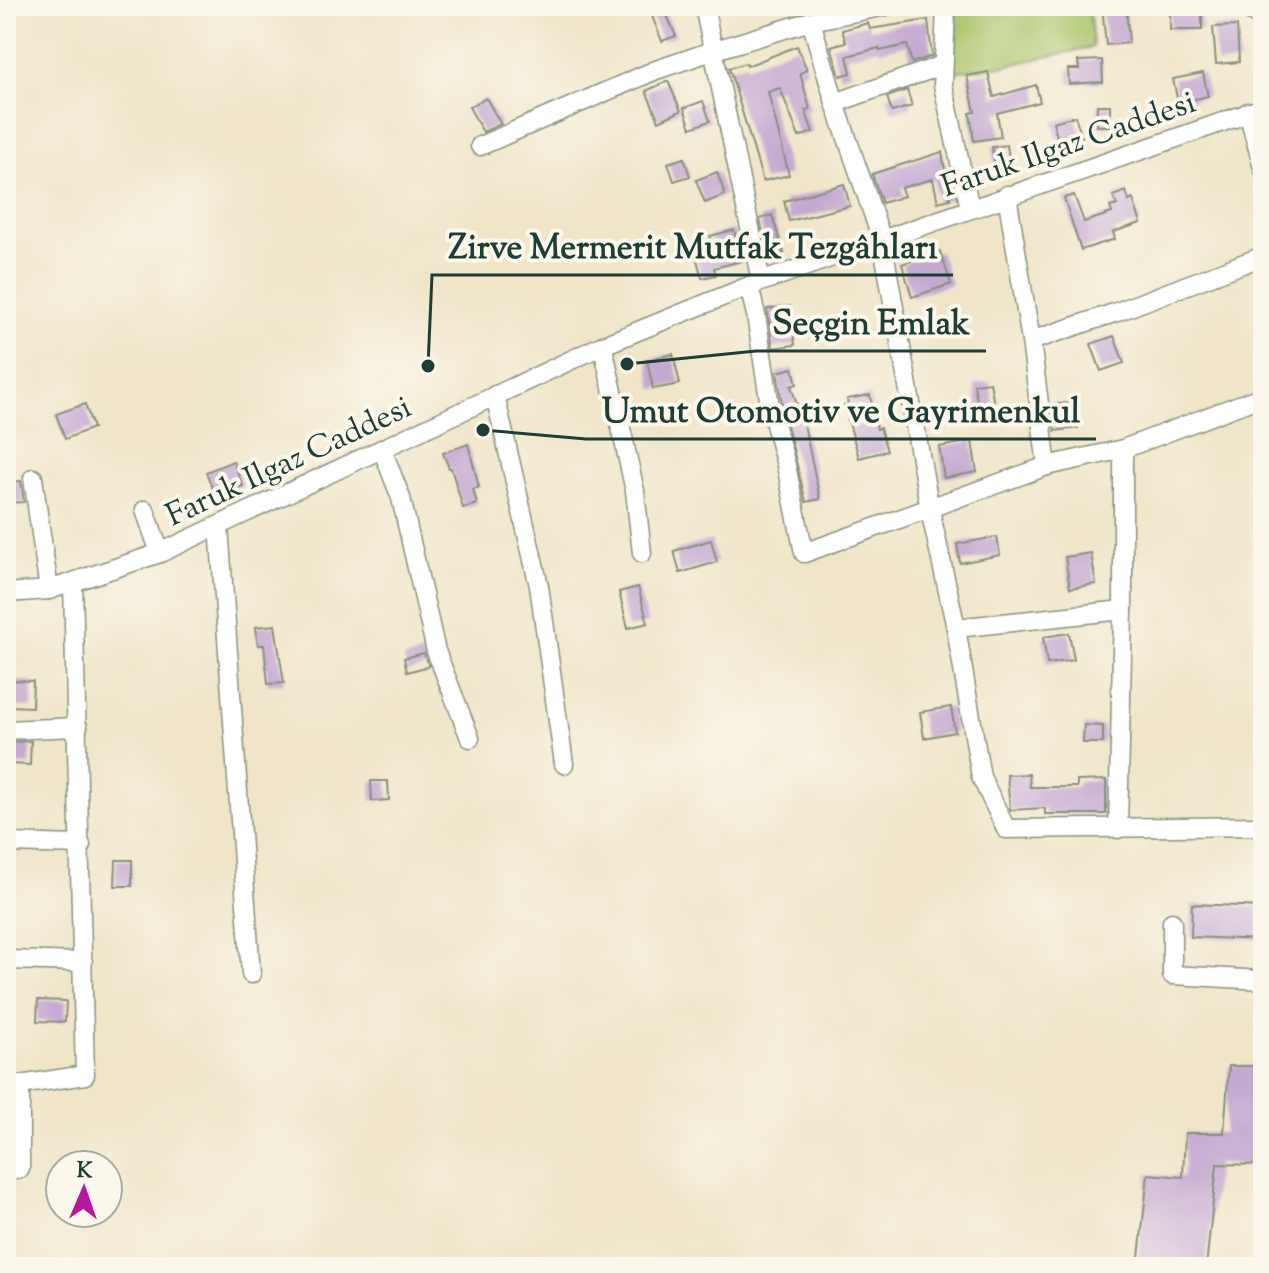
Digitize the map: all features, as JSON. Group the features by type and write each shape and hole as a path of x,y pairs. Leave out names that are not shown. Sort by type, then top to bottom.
{"street":[{"path":"704,6 755,284 770,406 804,553 1047,466 1123,449 1263,396"},
{"path":"480,146 656,70 811,21 886,6"},
{"path":"946,6 943,85 970,208"},
{"path":"1242,6 1263,19"},
{"path":"811,21 835,103 882,240 930,510 956,628 981,777 1006,829 1263,826"},
{"path":"835,103 943,65"},
{"path":"1256,110 1263,168"},
{"name":"Faruk Ilgaz Caddesi","path":"6,593 49,590 160,553 601,346 755,284 1256,110"},
{"path":"1007,195 1031,341 1047,466"},
{"path":"1031,341 1263,256"},
{"path":"601,346 635,491 642,553"},
{"path":"495,395 539,586 564,764"},
{"path":"382,449 401,498 436,651 470,738"},
{"path":"1118,829 1123,449"},
{"path":"33,478 49,590"},
{"path":"145,510 160,553"},
{"path":"219,526 251,974"},
{"path":"6,1171 20,1169 13,1085 85,1075 73,583"},
{"path":"956,628 1123,610"},
{"path":"6,730 78,727"},
{"path":"6,843 81,845"},
{"path":"1172,922 1172,975 1263,980"},
{"path":"6,960 83,962"}],"green space":[{"path":"1089,6 1093,47 1004,66 951,72 953,18 959,7"}],"building":[{"path":"663,6 676,36 662,41 650,11"},
{"path":"1102,6 1126,6 1129,43 1106,45"},
{"path":"1170,6 1202,6 1202,30 1170,30"},
{"path":"928,20 932,56 912,63 907,45 880,51 879,48 847,56 851,73 840,76 831,46 846,42 842,30 868,23 870,29"},
{"path":"1237,26 1239,62 1216,64 1213,27"},
{"path":"797,46 807,70 800,73 810,109 805,110 813,132 799,137 780,88 768,92 789,175 763,181 729,68 746,63 747,66"},
{"path":"1102,60 1103,82 1069,84 1068,69 1079,69 1078,61"},
{"path":"988,72 994,97 1036,85 1040,102 997,113 1001,137 974,141 970,113 975,112 967,76"},
{"path":"1203,73 1208,96 1178,103 1173,79"},
{"path":"668,81 681,111 659,121 646,91"},
{"path":"907,90 912,106 892,112 887,97"},
{"path":"486,98 501,124 483,132 469,107"},
{"path":"703,101 710,121 691,128 684,108"},
{"path":"1097,105 1110,105 1110,126 1097,126"},
{"path":"1075,116 1082,137 1059,144 1053,122"},
{"path":"1007,145 1011,172 996,174 992,147"},
{"path":"942,152 950,199 938,202 933,179 901,188 904,196 882,203 872,174"},
{"path":"684,158 690,176 674,181 668,163"},
{"path":"717,172 725,195 705,203 696,180"},
{"path":"844,184 850,206 789,221 784,201"},
{"path":"1126,191 1129,201 1133,199 1141,223 1113,232 1115,239 1081,250 1064,198 1074,195 1084,222 1112,213 1110,207 1117,205 1113,196"},
{"path":"772,215 784,253 768,258 760,219"},
{"path":"734,230 742,261 714,268 716,275 702,278 694,249 713,244 710,236"},
{"path":"940,251 951,284 912,297 902,264"},
{"path":"790,306 795,345 773,348 767,309"},
{"path":"1114,336 1124,363 1101,371 1091,344"},
{"path":"673,354 680,384 653,389 647,360"},
{"path":"793,368 797,384 791,386 805,429 820,499 806,502 777,372"},
{"path":"990,382 995,410 979,413 974,384"},
{"path":"870,395 877,429 880,428 887,451 859,458 844,405 848,405 847,399"},
{"path":"1074,402 1078,428 1055,431 1051,405"},
{"path":"85,404 93,428 65,439 56,414"},
{"path":"972,441 977,472 944,478 939,447"},
{"path":"468,444 479,487 473,489 477,504 463,508 443,453"},
{"path":"233,461 243,486 216,497 206,472"},
{"path":"21,481 24,502 6,503 6,482"},
{"path":"997,537 1000,555 960,563 957,544"},
{"path":"711,540 717,562 680,573 674,551"},
{"path":"1091,553 1096,584 1070,588 1065,557"},
{"path":"638,587 648,623 628,628 619,592"},
{"path":"275,625 284,683 268,684 264,645 258,645 256,627"},
{"path":"1069,633 1074,660 1047,664 1043,637"},
{"path":"424,653 429,666 407,672 404,658"},
{"path":"12,680 33,681 32,707 11,706"},
{"path":"951,707 955,732 924,738 920,712"},
{"path":"1084,725 1103,726 1103,743 1083,743"},
{"path":"31,741 30,765 9,764 10,742"},
{"path":"1029,774 1030,787 1077,787 1077,781 1106,780 1106,814 1045,814 1045,808 1010,810 1007,775"},
{"path":"371,781 388,781 389,800 372,801"},
{"path":"116,860 132,860 132,886 115,886"},
{"path":"1192,904 1263,907 1263,940 1191,937"},
{"path":"38,1000 66,1001 65,1022 37,1021"},
{"path":"1229,1066 1263,1066 1263,1165 1217,1164 1206,1267 1138,1267 1148,1174 1183,1177 1185,1133 1224,1133"}],"place":[{"name":"Seçgin Emlak","path":"627,364"},
{"name":"Zirve Mermerit Mutfak Tezgâhları","path":"428,366"},
{"name":"Umut Otomotiv ve Gayrimenkul","path":"483,430"}]}
